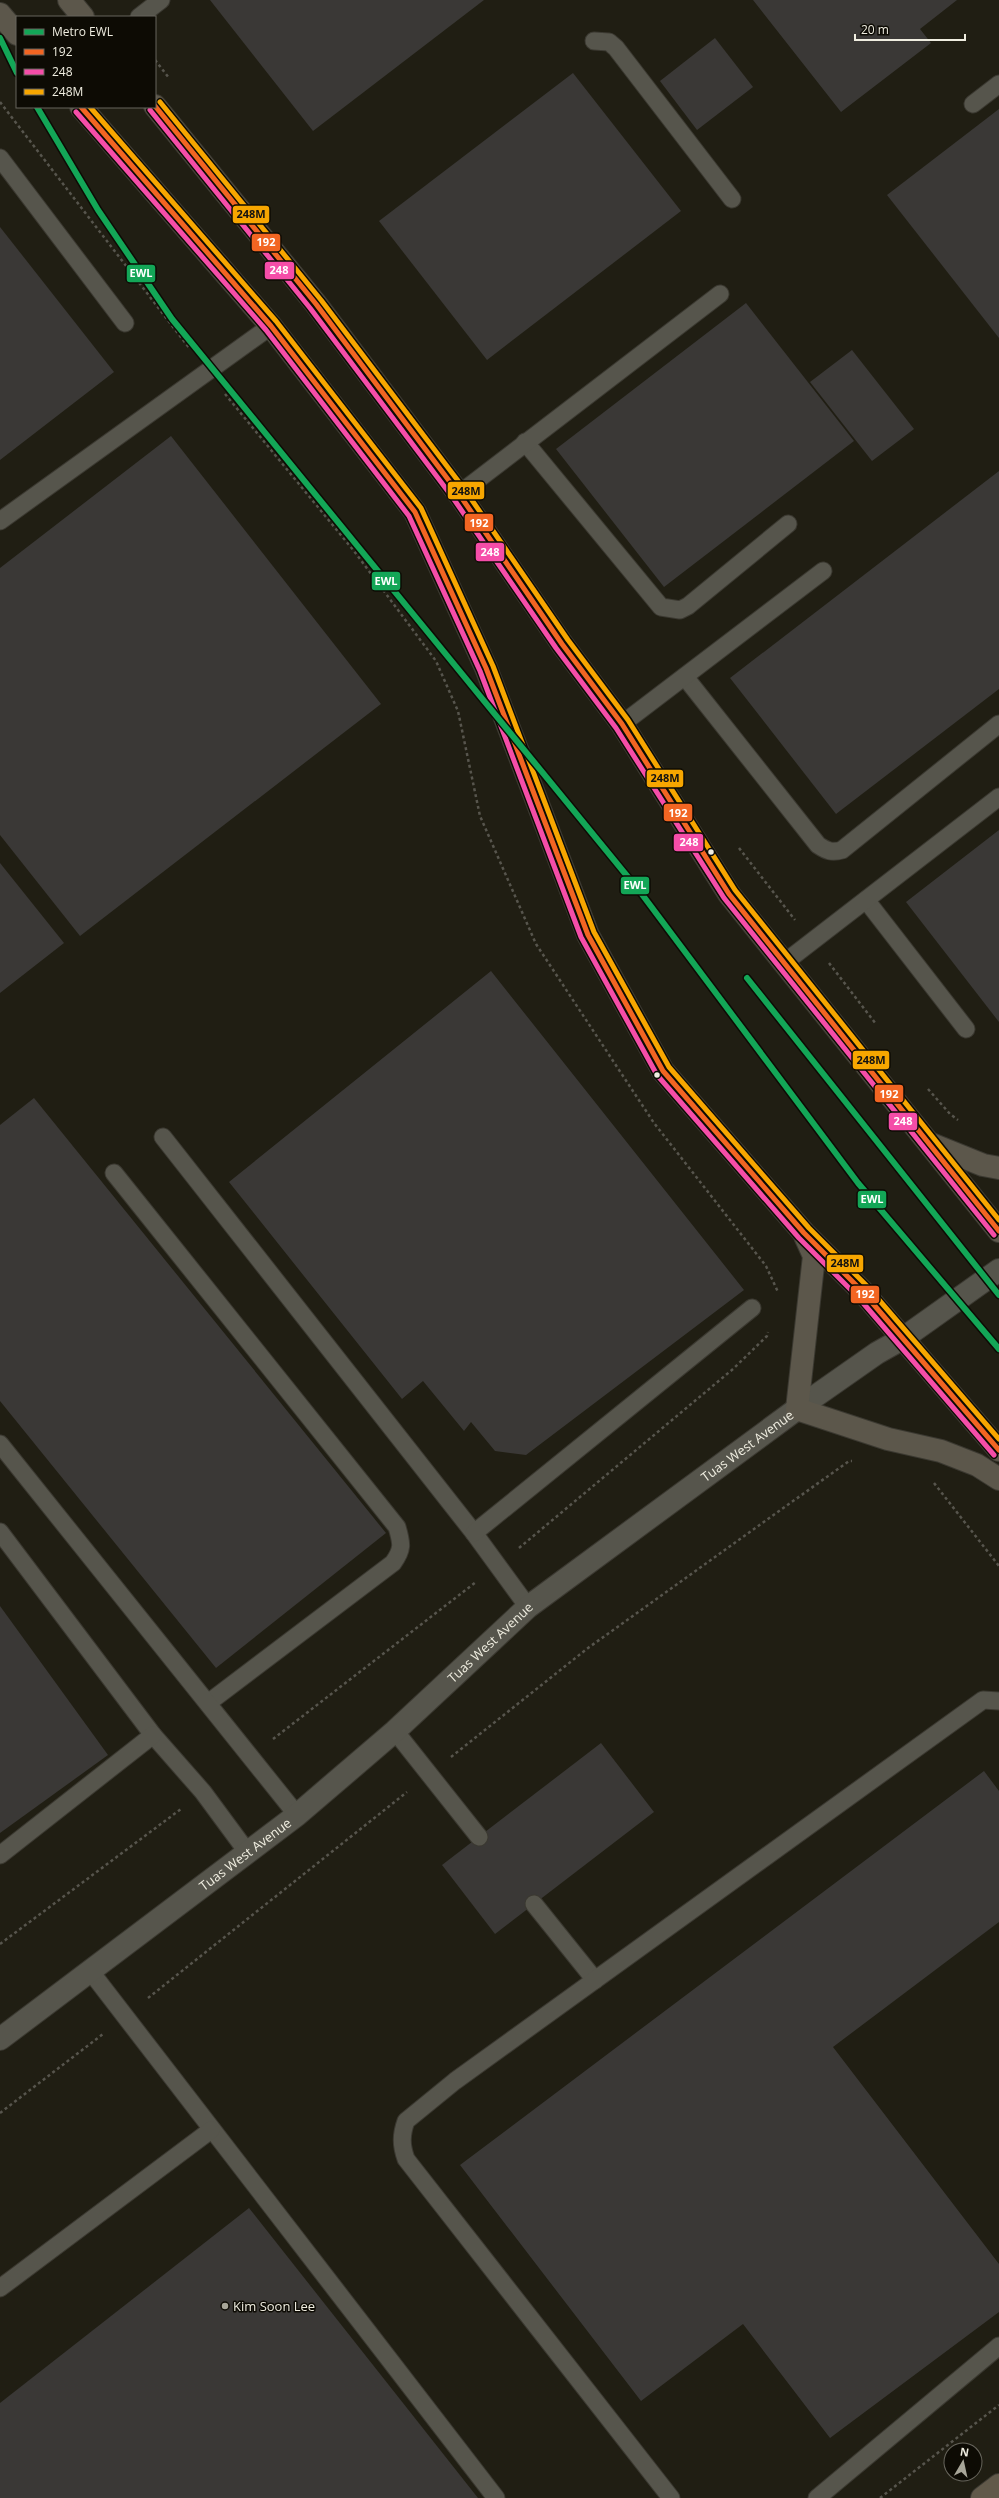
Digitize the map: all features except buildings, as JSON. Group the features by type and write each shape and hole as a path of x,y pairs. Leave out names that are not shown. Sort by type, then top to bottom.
{"main road":[{"path":"982,2498 999,2485"}],"street":[{"path":"69,0 82,16"},
{"path":"0,14 16,33"},
{"path":"156,107 316,304 459,494 562,644 622,724 728,894 999,1231"},
{"path":"82,108 272,326 415,512 486,668 588,935 663,1071 804,1233 862,1291 999,1450"},
{"path":"930,1144 983,1165 999,1168"},
{"path":"804,1233 814,1256 797,1410 888,1439 941,1451 977,1465 999,1479"},
{"name":"Tuas West Avenue","path":"0,2039 91,1972 297,1815 395,1731 528,1607 876,1353 902,1339 999,1270"}],"lane":[{"path":"140,16 161,0"},
{"path":"594,41 608,42 616,48 732,199"},
{"path":"973,104 999,84"},
{"path":"0,158 125,323"},
{"path":"459,494 720,294"},
{"path":"0,521 272,326"},
{"path":"525,442 661,607 680,610 688,606 788,524"},
{"path":"622,724 823,571"},
{"path":"685,677 818,845 826,851 834,852 842,850 999,724"},
{"path":"784,963 999,797"},
{"path":"866,900 966,1029"},
{"path":"163,1137 474,1533 528,1607"},
{"path":"114,1173 397,1527 401,1539 400,1552 393,1563 208,1703"},
{"path":"474,1533 752,1308"},
{"path":"0,1444 297,1815"},
{"path":"0,1532 153,1736 203,1792 248,1853"},
{"path":"671,2498 406,2159 402,2146 402,2131 406,2121 455,2081 983,1700 999,1701"},
{"path":"395,1731 478,1836"},
{"path":"0,1855 153,1736"},
{"path":"534,1904 595,1980"},
{"path":"91,1972 211,2130 496,2498"},
{"path":"0,2288 211,2130"},
{"path":"817,2498 999,2346"}],"path":[{"path":"0,102 208,373 354,551 436,660 458,711 480,816 536,944 654,1122 766,1266 779,1294"},
{"path":"738,847 878,1028"},
{"path":"926,1087 950,1114 962,1123"},
{"path":"251,1757 497,1565 734,1369 767,1336 769,1329"},
{"path":"0,2113 125,2016 588,1648 850,1461 857,1462"},
{"path":"933,1481 999,1566"},
{"path":"0,1944 203,1792"},
{"path":"880,2498 999,2405"}],"metro line":[{"name":"EWL","path":"0,38 16,71"},
{"name":"EWL","path":"38,108 98,210 172,319 641,893 858,1183 999,1349"},
{"name":"EWL","path":"747,978 999,1295"}],"transit line":[{"name":"248M","path":"160,102 321,300 465,490 568,640 628,720 735,890 999,1220"},
{"name":"192","path":"156,107 316,304 459,494 562,644 622,724 729,894 999,1231"},
{"name":"192","path":"82,108 271,326 415,512 486,668 588,935 663,1071 804,1233 862,1291 999,1450"},
{"name":"248M","path":"91,108 276,321 421,508 493,666 594,932 669,1067 809,1228 867,1286 999,1439"},
{"name":"248","path":"150,110 310,308 453,498 556,648 616,728 724,898 994,1235"},
{"name":"248","path":"76,112 266,330 409,516 480,671 581,937 657,1075 799,1238 857,1296 994,1455"}],"place":[{"name":"Kim Soon Lee","path":"225,2306"}]}
